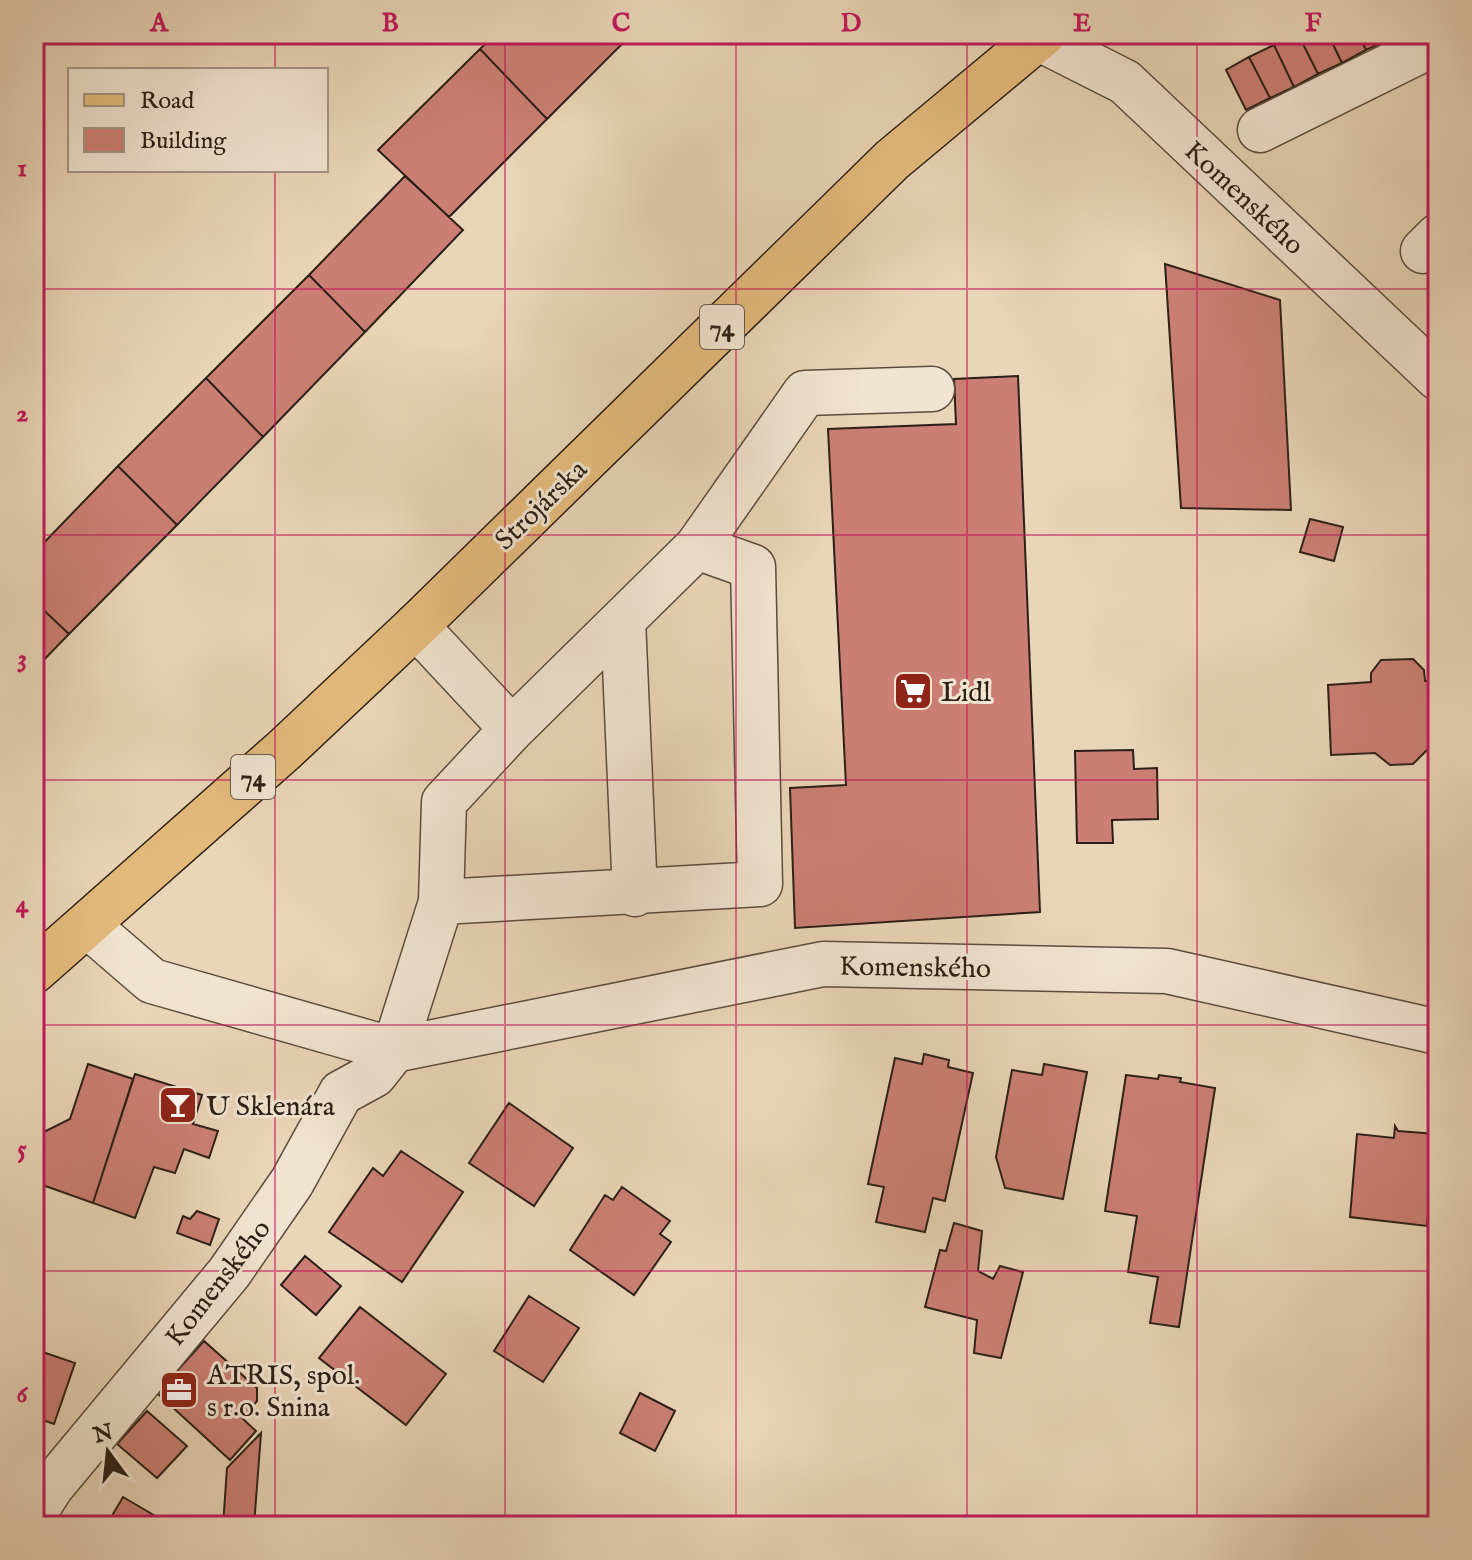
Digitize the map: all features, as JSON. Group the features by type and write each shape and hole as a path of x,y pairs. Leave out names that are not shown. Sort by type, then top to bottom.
{"main road":[{"name":"Strojárska","path":"34,971 283,751 416,626 892,160 1037,35"}],"street":[{"name":"Komenského","path":"1037,35 1125,82 1438,378"},
{"path":"1260,130 1438,42"},
{"path":"394,1050 441,902 444,802 512,729 697,547 805,393 932,389"},
{"path":"441,902 635,894 760,884 753,567 697,547"},
{"path":"623,620 635,894"},
{"path":"416,626 512,729"},
{"name":"Komenského","path":"87,925 152,981 394,1050 823,964 1167,971 1438,1032"},
{"name":"Komenského","path":"34,1514 51,1487 229,1273 292,1182 341,1093 374,1075 394,1050"}],"building":[{"path":"496,34 632,34 547,119 480,49"},
{"path":"1298,34 1318,74 1294,87 1274,45"},
{"path":"1298,34 1328,34 1342,63 1318,74"},
{"path":"1328,34 1358,34 1366,50 1342,63"},
{"path":"1358,34 1388,34 1390,39 1366,50"},
{"path":"1274,45 1294,87 1270,98 1249,57"},
{"path":"480,49 547,119 449,217 378,150"},
{"path":"1249,57 1270,98 1246,110 1226,70"},
{"path":"405,176 463,230 365,332 309,275"},
{"path":"1165,264 1280,300 1291,510 1181,508"},
{"path":"309,275 365,332 263,437 206,378"},
{"path":"1018,376 1040,912 795,928 790,788 846,785 828,429 956,424 954,379"},
{"path":"206,378 263,437 177,525 118,466"},
{"path":"118,466 177,525 69,634 34,601 34,553"},
{"path":"1310,519 1343,527 1334,561 1300,552"},
{"path":"34,601 69,634 34,670"},
{"path":"1413,659 1424,670 1425,681 1438,680 1438,749 1427,750 1413,764 1390,765 1375,753 1331,755 1328,685 1371,682 1371,673 1381,660"},
{"path":"1133,750 1134,769 1157,768 1158,819 1112,820 1113,843 1077,843 1075,751"},
{"path":"924,1054 949,1060 948,1067 973,1073 945,1201 933,1198 925,1232 876,1222 884,1187 868,1184 895,1058 922,1064"},
{"path":"88,1064 133,1079 93,1203 34,1182 34,1127 46,1131 70,1119"},
{"path":"1044,1064 1087,1072 1063,1199 1005,1188 996,1157 1012,1070 1042,1075"},
{"path":"135,1074 202,1095 193,1124 218,1131 209,1158 184,1149 175,1173 154,1167 135,1218 93,1203"},
{"path":"1126,1075 1181,1078 1180,1082 1215,1088 1179,1327 1150,1323 1158,1277 1128,1272 1137,1216 1105,1211"},
{"path":"509,1103 573,1148 534,1206 469,1163"},
{"path":"1395,1126 1398,1131 1436,1134 1427,1226 1350,1217 1357,1134 1394,1138"},
{"path":"401,1151 463,1192 402,1282 329,1232 373,1168 383,1176"},
{"path":"622,1187 670,1221 660,1234 671,1242 634,1295 570,1250 605,1195 613,1200"},
{"path":"197,1211 219,1219 210,1245 177,1233 183,1216 190,1219"},
{"path":"954,1223 982,1231 978,1271 993,1279 1000,1266 1023,1272 1001,1358 974,1353 977,1320 925,1307 940,1250 946,1251"},
{"path":"305,1256 341,1286 316,1315 281,1285"},
{"path":"529,1296 579,1328 543,1382 494,1351"},
{"path":"360,1307 446,1374 406,1425 319,1358"},
{"path":"204,1341 257,1388 257,1401 242,1418 256,1431 230,1460 157,1393"},
{"path":"34,1349 75,1363 54,1424 34,1417"},
{"path":"640,1393 675,1411 655,1451 620,1433"},
{"path":"147,1411 187,1446 157,1478 117,1444"},
{"path":"261,1433 254,1526 223,1526 227,1468"},
{"path":"123,1497 157,1517 151,1526 106,1526"}],"place":[{"name":"Lidl","path":"913,691"},
{"name":"U Sklenára","path":"178,1105"},
{"name":"ATRIS, spol. s r.o. Snina","path":"179,1390"}]}
